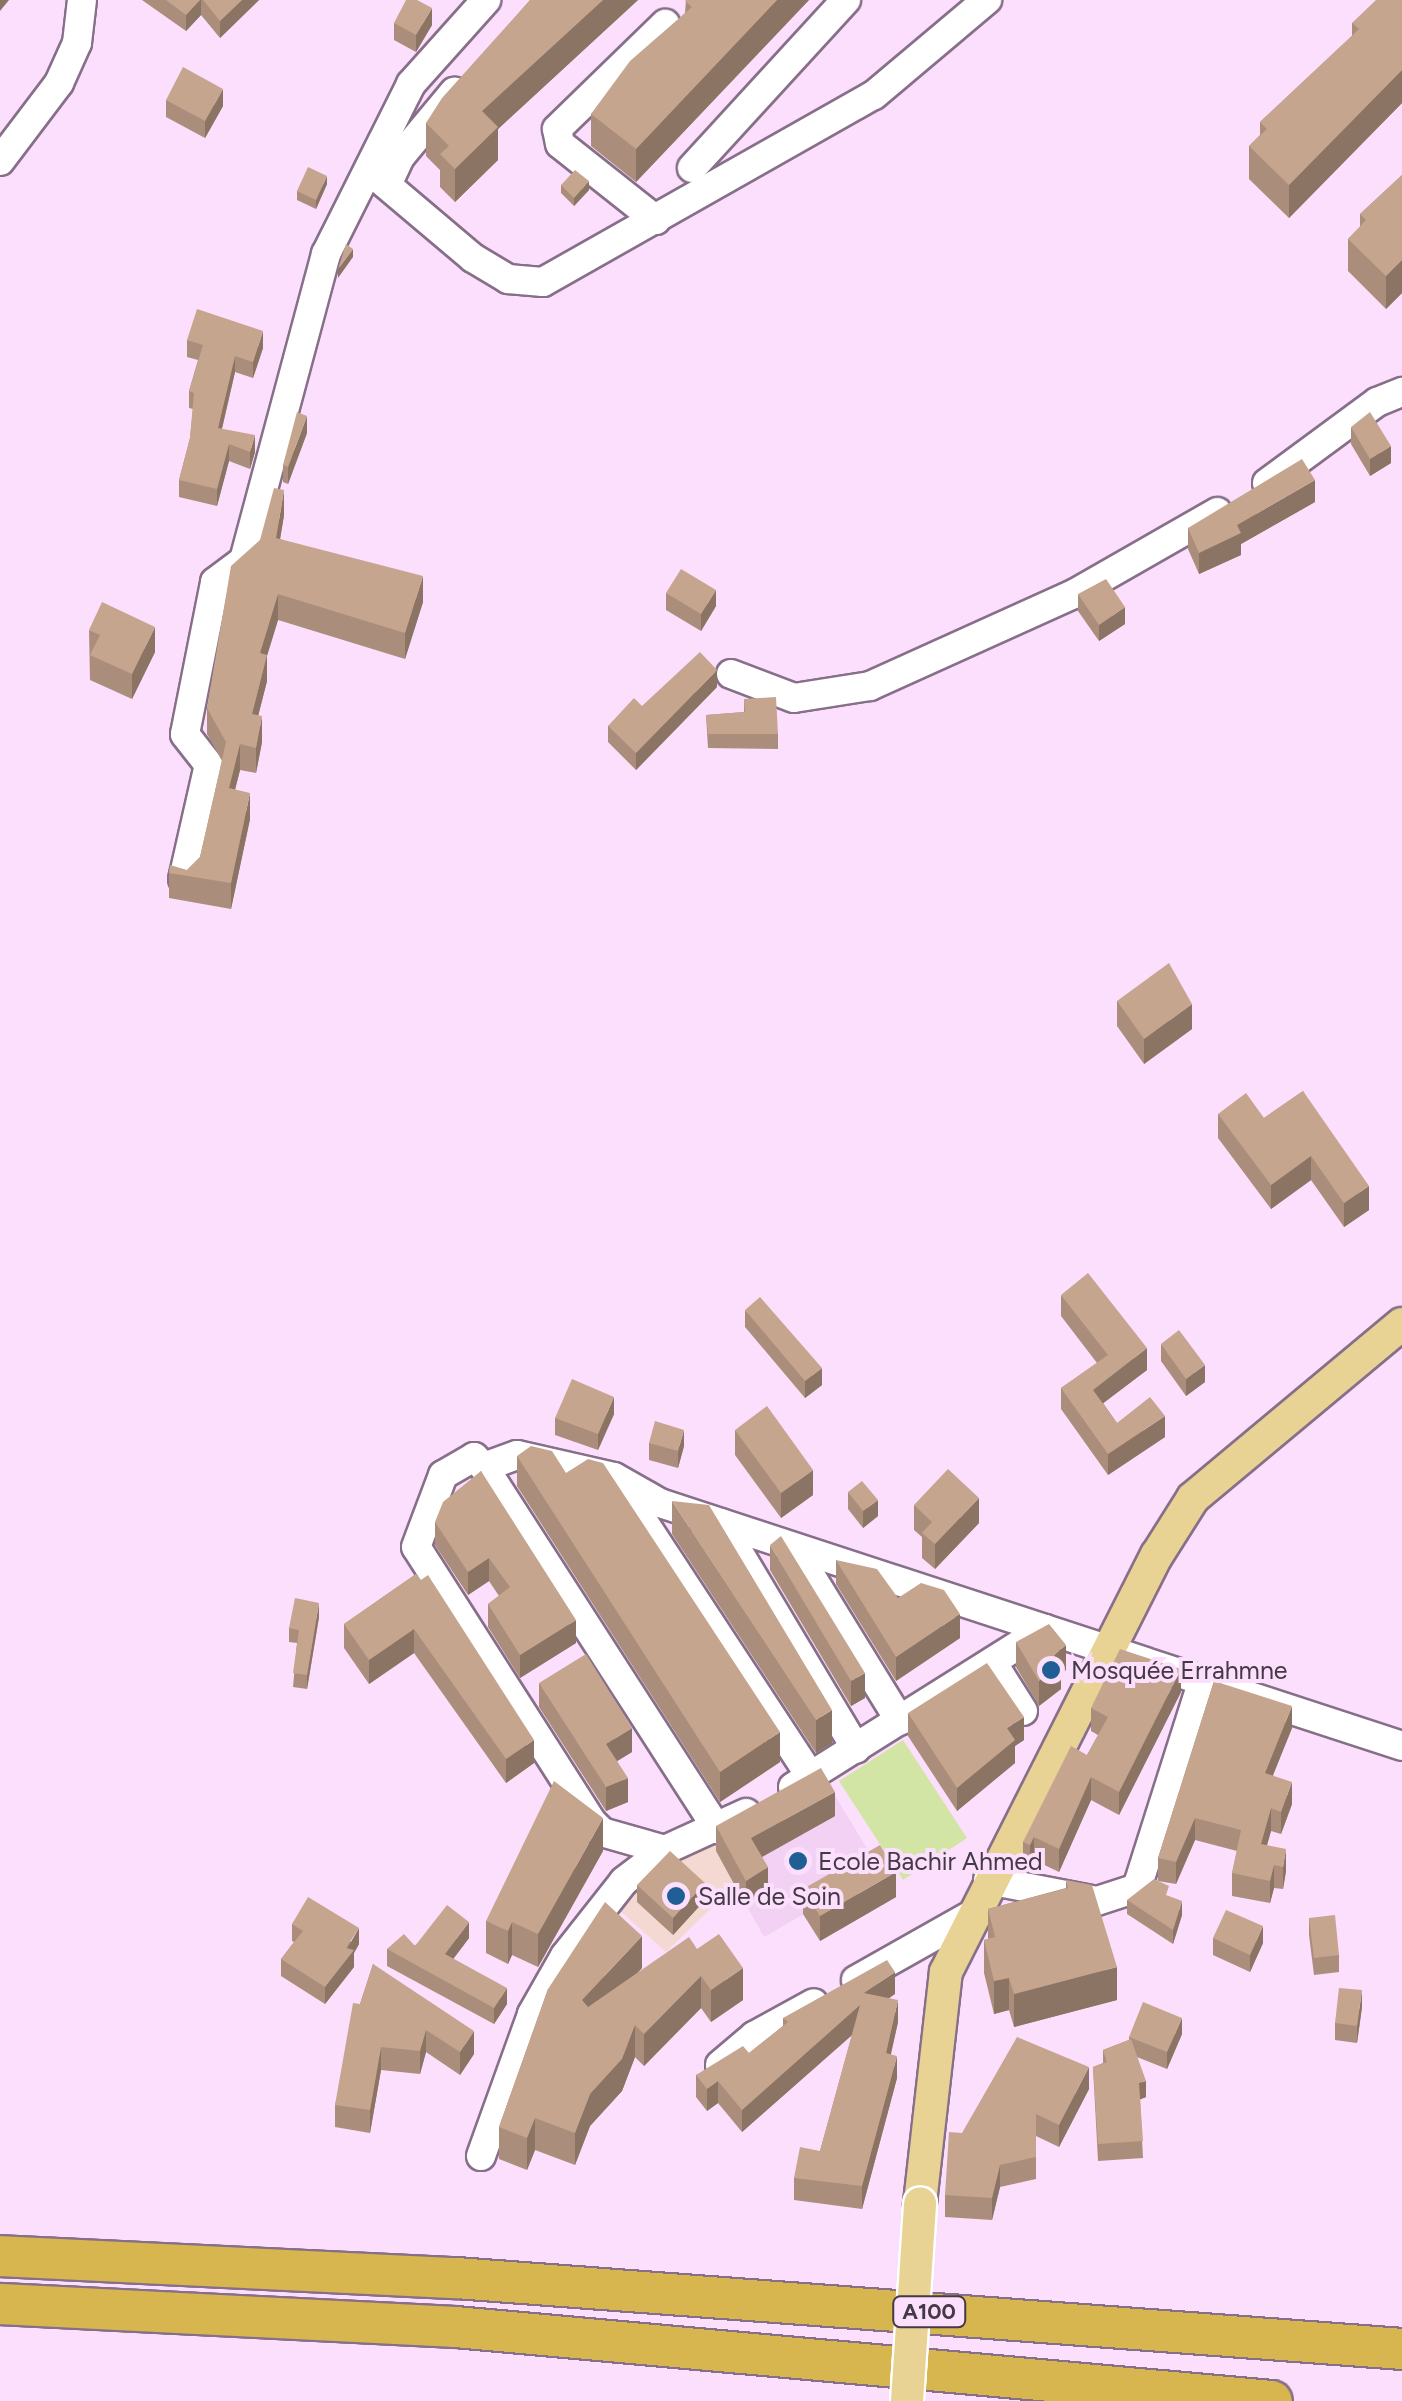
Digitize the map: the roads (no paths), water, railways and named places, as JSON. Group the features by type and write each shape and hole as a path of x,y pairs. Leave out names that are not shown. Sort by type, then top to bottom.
{"highway":[{"name":"A100","path":"0,2256 456,2278 1402,2348"},
{"path":"0,2304 455,2326 1272,2401"}],"main road":[{"path":"906,2401 920,2203 946,1972 968,1917 1193,1498 1402,1324"}],"street":[{"path":"0,161 59,83 77,43 82,0"},
{"path":"378,178 411,84 486,0"},
{"path":"692,168 846,0"},
{"path":"378,178 473,258 508,279 543,282 874,94 987,0"},
{"path":"656,220 560,144 557,129 665,24"},
{"path":"184,878 209,765 186,734 215,582 244,560 326,254 378,178 478,67"},
{"path":"730,674 794,698 870,686 1074,594 1274,479 1377,402 1402,392"},
{"path":"665,1850 602,1832 592,1822 524,1697 416,1547 443,1475 474,1456 484,1467 591,1654 718,1829"},
{"path":"484,1467 517,1456 614,1478 660,1503 1402,1746"},
{"path":"614,1478 811,1777"},
{"path":"721,1523 856,1749"},
{"path":"793,1546 900,1721"},
{"path":"482,2156 532,2014 565,1956 624,1881 665,1850 718,1829 811,1777 1044,1629"},
{"path":"992,1662 1022,1711"},
{"path":"988,1880 1096,1901 1138,1888 1202,1682"},
{"path":"720,2065 754,2036 968,1917"}],"place":[{"name":"Mosquée Errahmne","path":"1051,1670"},
{"name":"Ecole Bachir Ahmed","path":"798,1861"},
{"name":"Salle de Soin","path":"676,1896"}]}
